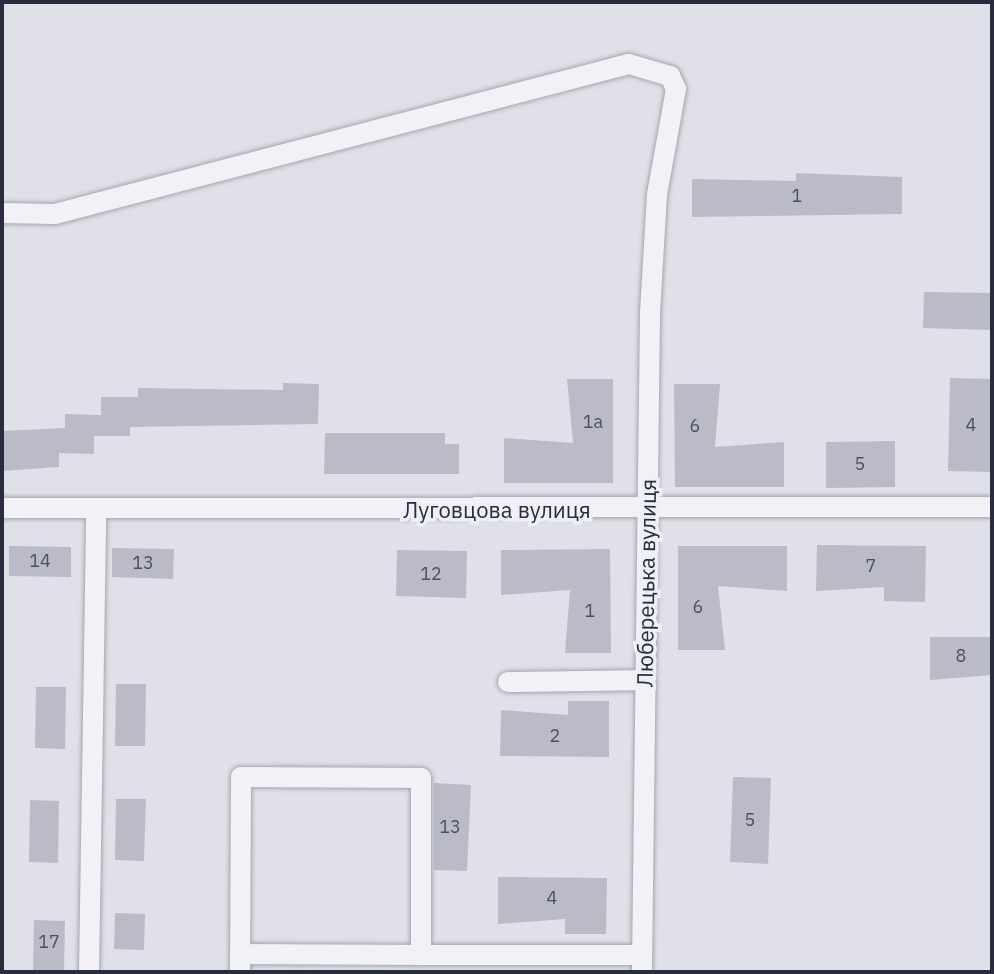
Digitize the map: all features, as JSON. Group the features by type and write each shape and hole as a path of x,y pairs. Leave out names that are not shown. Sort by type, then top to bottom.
{"street":[{"name":"Люберецька вулиця","path":"2,213 55,214 629,64 670,76 676,89 657,195 647,511 642,964"},
{"name":"Луговцова вулиця","path":"2,508 647,511 992,507"},
{"path":"89,972 96,508"},
{"path":"508,682 644,680"},
{"path":"421,955 421,778 241,777 240,963 421,955 642,964"}],"building":[{"path":"796,173 902,177 902,214 692,217 692,179 796,181"},
{"path":"924,292 992,293 992,330 923,328"},
{"path":"950,378 992,379 992,472 948,471"},
{"path":"567,379 613,379 613,483 504,483 504,438 573,443"},
{"path":"283,383 319,384 318,424 130,427 130,436 94,436 94,454 59,453 59,467 2,471 2,431 65,428 65,414 101,415 101,397 138,397 138,388 283,390"},
{"path":"674,384 720,384 715,447 784,442 784,487 675,487"},
{"path":"325,433 445,433 445,444 459,444 459,474 324,474"},
{"path":"895,441 895,487 826,488 826,442"},
{"path":"817,545 926,546 925,602 884,601 884,587 816,591"},
{"path":"9,546 71,547 71,577 9,576"},
{"path":"678,546 787,546 787,591 718,586 725,650 678,650"},
{"path":"112,548 174,549 173,579 112,577"},
{"path":"610,549 611,653 565,653 570,590 501,595 501,550"},
{"path":"397,550 467,551 466,598 396,596"},
{"path":"930,637 992,637 992,675 930,680"},
{"path":"116,684 146,684 145,746 115,746"},
{"path":"36,687 66,687 65,749 35,748"},
{"path":"568,701 609,701 609,757 500,756 501,710 568,715"},
{"path":"733,777 771,778 768,864 730,862"},
{"path":"434,783 471,785 467,871 434,870"},
{"path":"116,799 146,799 144,861 115,860"},
{"path":"30,800 59,801 58,863 29,862"},
{"path":"498,877 607,878 606,934 565,934 565,919 498,924"},
{"path":"115,913 145,914 144,950 114,949"},
{"path":"34,920 65,921 64,972 33,972"}]}
